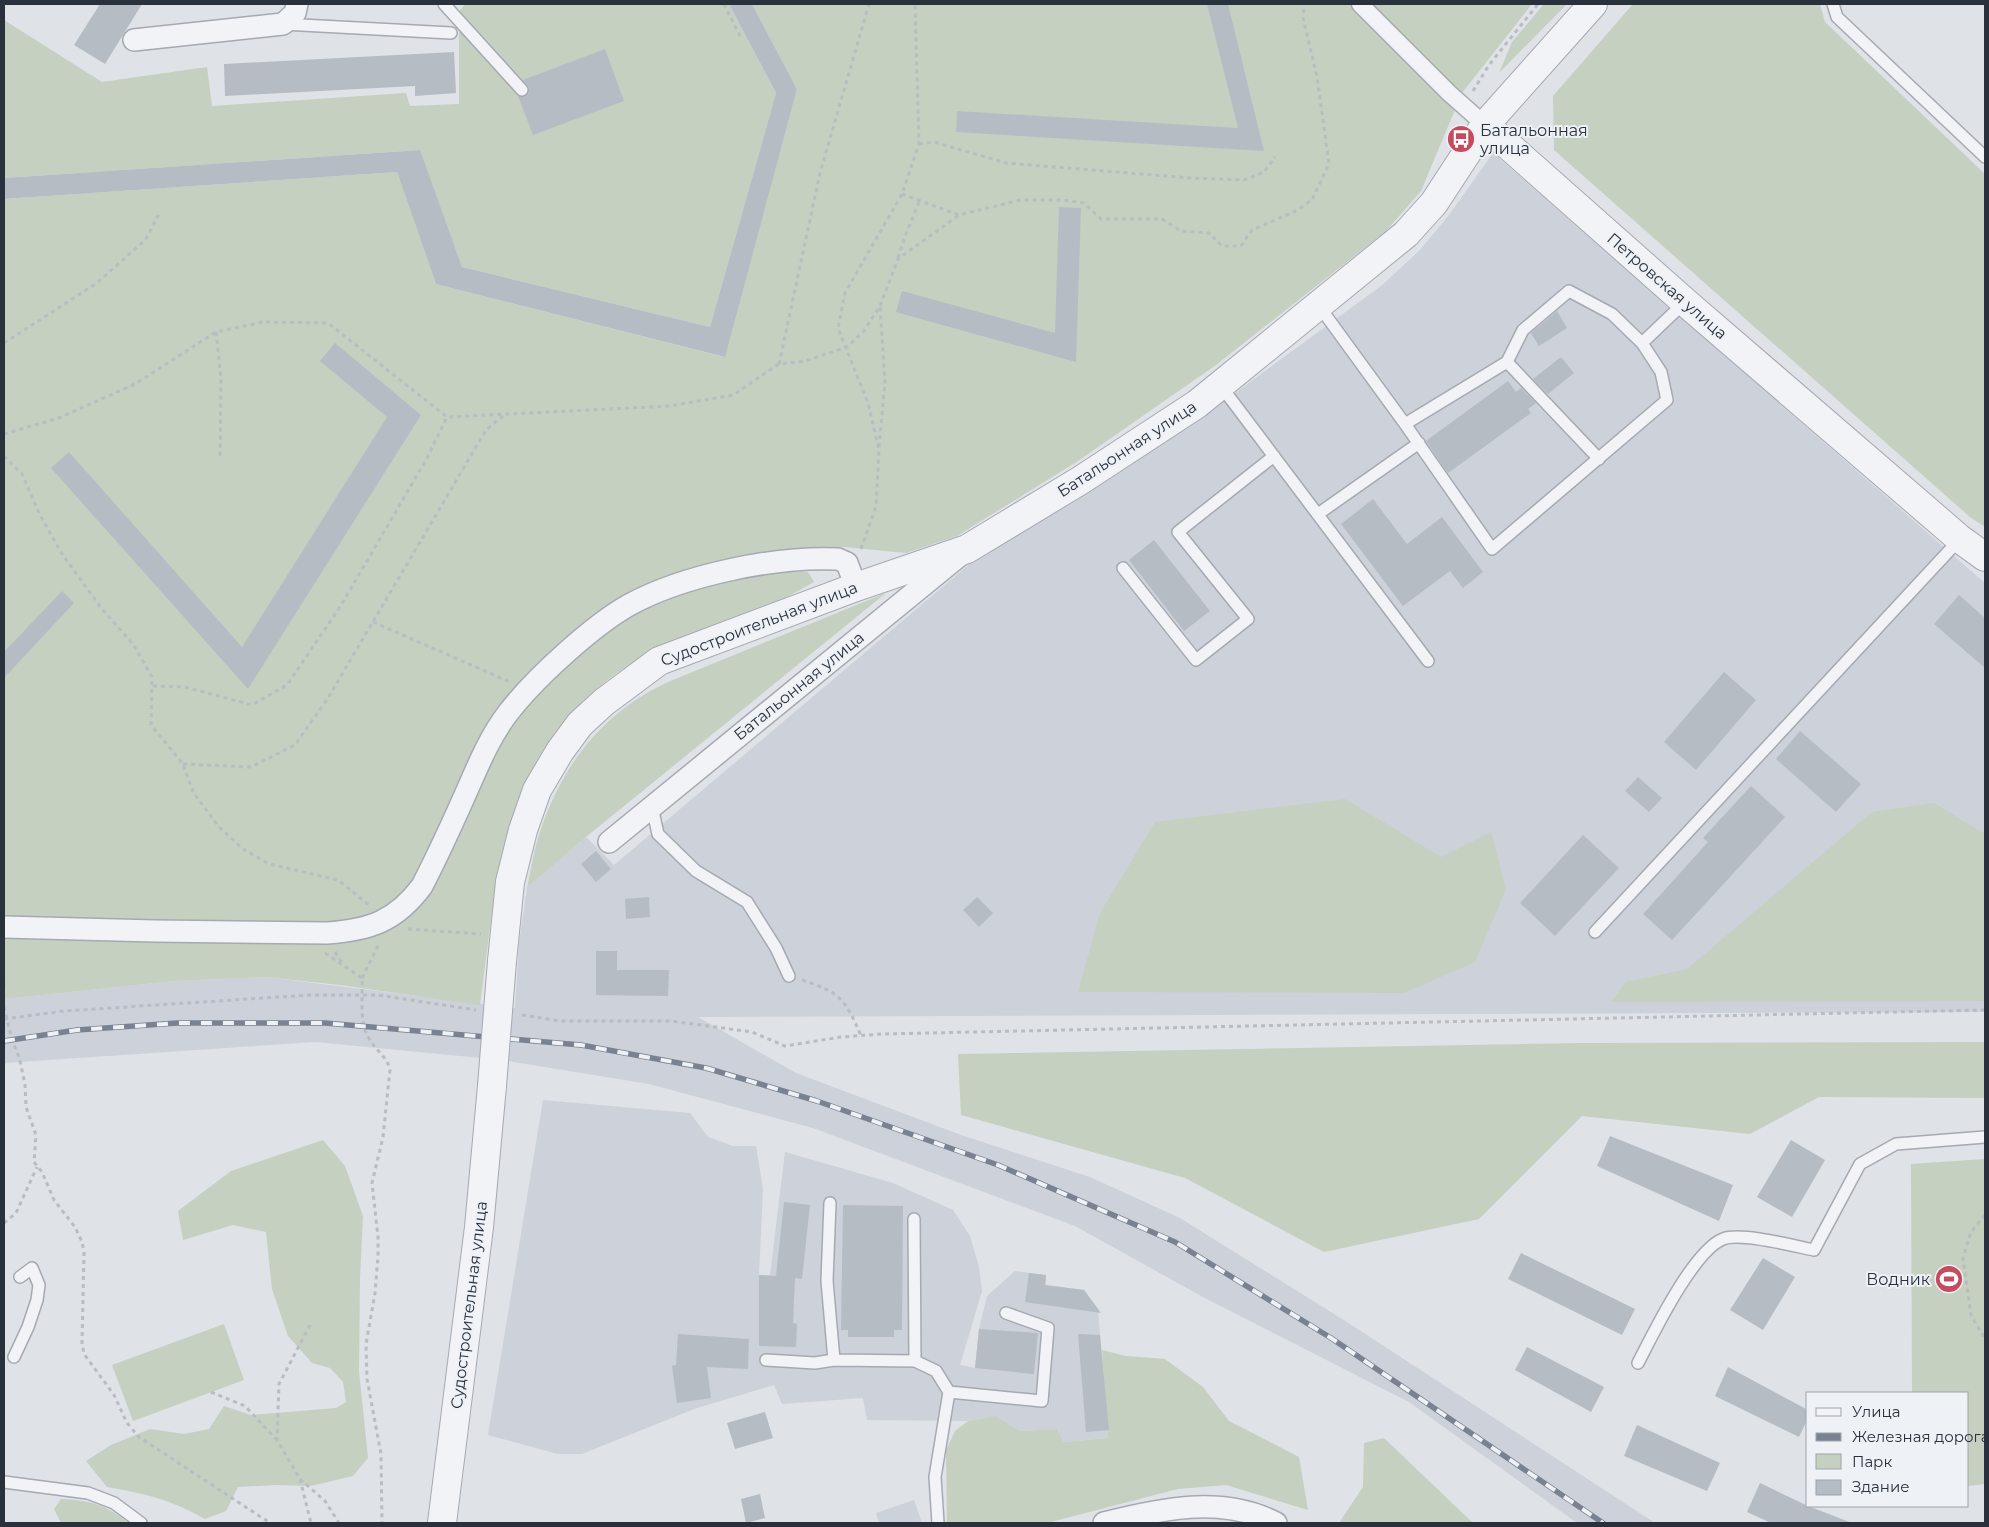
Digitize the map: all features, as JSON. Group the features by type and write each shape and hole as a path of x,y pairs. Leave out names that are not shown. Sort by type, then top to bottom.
{"street":[{"path":"134,40 283,24 295,13 297,4"},
{"name":"Петровская улица","path":"1360,4 1464,107 1685,302 1960,538 1985,557"},
{"name":"Батальонная улица","path":"609,842 967,549 1081,480 1222,386 1406,234 1434,203 1485,125 1593,4"},
{"name":"Судостроительная улица","path":"442,1523 479,1227 510,882 523,830 537,790 560,751 580,724 604,702 659,661 851,575 967,549"},
{"path":"4,927 299,933 348,931 384,921 400,911 422,886 483,755 508,713 529,690 596,629 630,605 656,593 727,571 773,562 830,558 838,559 851,575"},
{"path":"1104,1523 1142,1514 1216,1506 1240,1510 1276,1523"}],"lane":[{"path":"444,4 522,90"},
{"path":"1834,4 1837,17 1985,157"},
{"path":"283,24 451,33"},
{"path":"1319,306 1405,424 1419,443 1492,549 1599,460 1667,400 1661,372 1642,343 1612,314 1569,291 1523,330 1507,362 1405,424"},
{"path":"1642,343 1685,302"},
{"path":"1507,362 1599,460"},
{"path":"1222,386 1428,661"},
{"path":"1318,514 1419,443"},
{"path":"1123,568 1196,660 1248,619 1178,532 1274,456"},
{"path":"1595,932 1960,538"},
{"path":"652,807 658,834 696,871 747,902 776,948 789,976"},
{"path":"1638,1363 1665,1309 1702,1257 1724,1238 1748,1237 1814,1250 1860,1164 1896,1144 1985,1137"},
{"path":"830,1203 827,1281 834,1360"},
{"path":"914,1219 914,1361"},
{"path":"14,1357 28,1327 37,1300 39,1285 32,1268 20,1276"},
{"path":"949,1392 1042,1401 1048,1328 1006,1313"},
{"path":"766,1360 815,1363 834,1360 914,1361 936,1371 949,1392 935,1477 938,1523"},
{"path":"4,1482 88,1492 114,1503 141,1523"}],"path":[{"path":"724,4 740,36"},
{"path":"779,364 820,173 869,4"},
{"path":"879,450 868,402 838,328 845,293 902,194 919,144 915,4"},
{"path":"898,259 959,215 1020,200 1064,200 1084,203 1101,219 1162,219 1181,231 1209,233 1222,246 1242,246 1252,230 1296,211 1312,200 1329,164 1318,77 1303,18 1304,4"},
{"path":"1464,107 1488,65 1538,4"},
{"path":"919,144 934,142 1006,163 1192,178 1244,180 1264,172 1275,157"},
{"path":"902,194 959,215"},
{"path":"4,434 59,418 135,384 216,332 263,322 328,323 447,417 670,406 733,395 779,364 805,361 847,347 863,332 880,306 905,236 920,202"},
{"path":"4,343 97,283 146,239 159,214"},
{"path":"851,575 868,534 876,506 885,382 880,306"},
{"path":"216,332 221,378 220,458"},
{"path":"183,764 251,767 295,745 328,698 486,430 504,415"},
{"path":"153,686 185,687 252,706 287,685 340,607 426,460 447,417"},
{"path":"4,456 22,474 39,513 62,554 102,608 133,644 152,676 151,725 183,764 193,792 219,827 243,849 269,864 338,880 369,904 384,921 376,952 362,978 363,1014 368,1038 388,1061 390,1070 383,1138 372,1184 378,1237 378,1257 375,1293 366,1344 367,1378 381,1454 382,1523"},
{"path":"373,622 529,690"},
{"path":"404,928 481,934"},
{"path":"299,933 324,953 362,978"},
{"path":"4,975 4,986"},
{"path":"789,976 826,987 849,1007 862,1036"},
{"path":"6,1018 64,1011 136,1008 232,998 363,994 484,1011"},
{"path":"4,1006 12,1040 19,1056 25,1084 26,1107 36,1135 34,1162 42,1172 54,1200 75,1227 82,1242 84,1252 82,1343 84,1354 114,1395 127,1423 157,1450 270,1523"},
{"path":"520,1015 561,1021 671,1020 752,1032 786,1046 862,1036 1985,1010"},
{"path":"4,1223 16,1213 37,1167"},
{"path":"1985,1215 1972,1232 1963,1258 1971,1315 1985,1339"},
{"path":"277,1440 279,1384 310,1325"},
{"path":"211,1392 245,1406 277,1440 300,1479 311,1523"},
{"path":"300,1479 325,1501 339,1523"}],"shaded area":[{"path":"1493,153 1985,583 1985,1012 698,1017 796,1073 961,1135 1090,1177 1180,1218 1350,1324 1655,1523 1577,1523 1409,1402 1201,1296 1075,1226 813,1128 649,1084 502,1060 315,1042 4,1063 4,999 174,981 266,977 515,1008 519,943 527,888 586,837 614,865 973,561 1089,491 1205,415 1381,286 1419,251 1449,215"},
{"path":"543,1100 690,1113 708,1137 733,1146 756,1146 763,1189 759,1275 770,1275 785,1152 893,1183 953,1210 970,1236 979,1267 982,1291 960,1365 975,1368 979,1329 987,1296 1015,1271 1046,1275 1046,1285 1084,1290 1098,1309 1108,1438 1064,1442 1057,1429 1020,1431 996,1416 968,1421 867,1420 863,1398 782,1404 774,1385 697,1408 582,1454 558,1454 488,1435"},
{"path":"914,1500 922,1523 879,1523 876,1513"}],"green space":[{"path":"465,4 729,4 776,93 710,327 462,267 419,150 4,178 4,20 102,82 207,67 212,106 406,93 410,106 459,104 459,12"},
{"path":"752,4 1532,4 1462,93 1421,191 1386,231 1216,365 1078,461 957,536 906,553 844,547 766,556 729,564 552,658 428,862 401,900 349,926 4,921 4,199 397,172 436,284 724,357 797,89"},
{"path":"1544,4 1567,4 1499,73 1512,42"},
{"path":"1633,4 1820,4 1825,22 1985,174 1985,527 1970,517 1554,150 1553,96"},
{"path":"778,570 808,572 814,582 753,614 647,654 600,686 564,722 537,762 517,805 504,851 494,900 480,1005 340,985 266,977 174,981 4,999 4,934 389,928 486,764 527,700 602,633 639,609 704,584"},
{"path":"886,593 586,837 527,888 540,832 560,785 588,743 624,709 645,694 668,682"},
{"path":"1345,799 1441,857 1491,832 1506,889 1475,962 1404,993 1078,992 1100,913 1155,822"},
{"path":"1934,803 1985,834 1985,1001 1611,1002 1626,982 1687,969 1872,812"},
{"path":"1985,1042 1985,1098 1819,1097 1750,1134 1582,1116 1479,1219 1324,1252 1185,1178 961,1115 958,1054 1583,1043"},
{"path":"323,1140 345,1166 363,1216 359,1371 368,1458 353,1476 311,1486 238,1487 226,1511 205,1519 158,1498 107,1487 86,1461 111,1445 150,1429 184,1434 209,1429 224,1406 251,1415 336,1408 346,1402 343,1382 330,1368 312,1363 288,1336 272,1289 266,1232 233,1225 183,1240 178,1211 231,1171"},
{"name":"Водник","path":"1985,1159 1985,1484 1969,1486 1969,1392 1912,1392 1911,1164"},
{"path":"224,1324 244,1380 133,1421 112,1365"},
{"path":"1102,1350 1126,1356 1165,1359 1203,1387 1229,1421 1299,1457 1308,1510 1226,1485 1178,1489 1047,1523 947,1523 946,1450 955,1431 968,1421 996,1416 1020,1431 1057,1429 1064,1442 1108,1438"},
{"path":"1384,1438 1473,1523 1339,1523 1363,1487 1364,1443"},
{"path":"61,1499 89,1502 113,1512 128,1523 61,1523 54,1509"}],"building":[{"path":"100,4 142,4 105,64 74,45"},
{"path":"729,4 752,4 797,89 725,357 436,284 397,172 4,199 4,178 420,150 462,267 710,327 776,93"},
{"path":"1207,4 1228,4 1264,151 956,132 957,111 1238,128"},
{"path":"605,49 624,101 533,135 518,96 524,97 529,93 529,88 523,80"},
{"path":"454,52 456,93 415,96 415,86 225,96 224,64"},
{"path":"1059,207 1081,208 1076,362 896,312 902,291 1055,333"},
{"path":"1557,311 1567,328 1539,346 1531,333"},
{"path":"335,343 421,415 248,689 51,468 69,452 242,647 387,417 320,361"},
{"path":"1561,357 1574,373 1548,394 1533,379"},
{"path":"1508,381 1516,392 1521,388 1536,403 1528,409 1531,413 1448,473 1426,441"},
{"path":"1373,499 1407,544 1442,517 1483,572 1463,588 1450,571 1403,606 1341,524"},
{"path":"1154,540 1210,611 1184,631 1129,560"},
{"path":"62,591 74,603 4,678 4,652"},
{"path":"1959,595 1985,618 1985,668 1934,624"},
{"path":"1724,672 1756,700 1696,770 1664,742"},
{"path":"1800,731 1861,784 1836,812 1776,759"},
{"path":"1638,777 1662,798 1649,812 1625,791"},
{"path":"1751,786 1785,817 1672,940 1643,914 1708,842 1703,838"},
{"path":"1583,835 1619,868 1555,936 1520,903"},
{"path":"596,851 611,869 596,882 581,864"},
{"path":"649,897 650,917 626,919 625,899"},
{"path":"977,897 993,913 979,927 963,910"},
{"path":"596,951 617,951 617,970 669,970 668,996 596,995"},
{"path":"1610,1136 1733,1185 1719,1221 1597,1166"},
{"path":"1791,1140 1825,1160 1792,1217 1757,1197"},
{"path":"784,1202 810,1205 802,1279 795,1278 793,1323 797,1324 796,1347 759,1346 759,1275 776,1276"},
{"path":"843,1205 903,1206 902,1330 894,1330 894,1337 848,1337 848,1330 841,1330"},
{"path":"1521,1253 1635,1309 1622,1335 1508,1279"},
{"path":"1763,1258 1795,1277 1763,1330 1730,1310"},
{"path":"1029,1273 1046,1275 1045,1285 1084,1290 1101,1313 1025,1302"},
{"path":"979,1329 1038,1333 1034,1374 975,1368"},
{"path":"678,1334 749,1339 748,1369 707,1367 711,1398 677,1403 672,1366 676,1365"},
{"path":"1078,1334 1100,1335 1109,1430 1086,1432"},
{"path":"1527,1347 1604,1387 1591,1412 1515,1370"},
{"path":"1728,1367 1806,1409 1806,1422 1799,1437 1715,1396"},
{"path":"765,1412 773,1438 735,1449 727,1423"},
{"path":"1637,1425 1720,1463 1707,1491 1624,1456"},
{"path":"1760,1483 1806,1505 1806,1507 1811,1507 1852,1523 1771,1523 1747,1512"},
{"path":"760,1494 765,1518 746,1523 741,1499"}],"railway":[{"path":"4,1041 77,1030 177,1023 325,1023 581,1045 706,1068 817,1101 998,1165 1175,1242 1331,1338 1603,1523"}],"place":[{"name":"Батальонная улица","path":"1461,139"},
{"name":"Водник","path":"1949,1279"}]}
